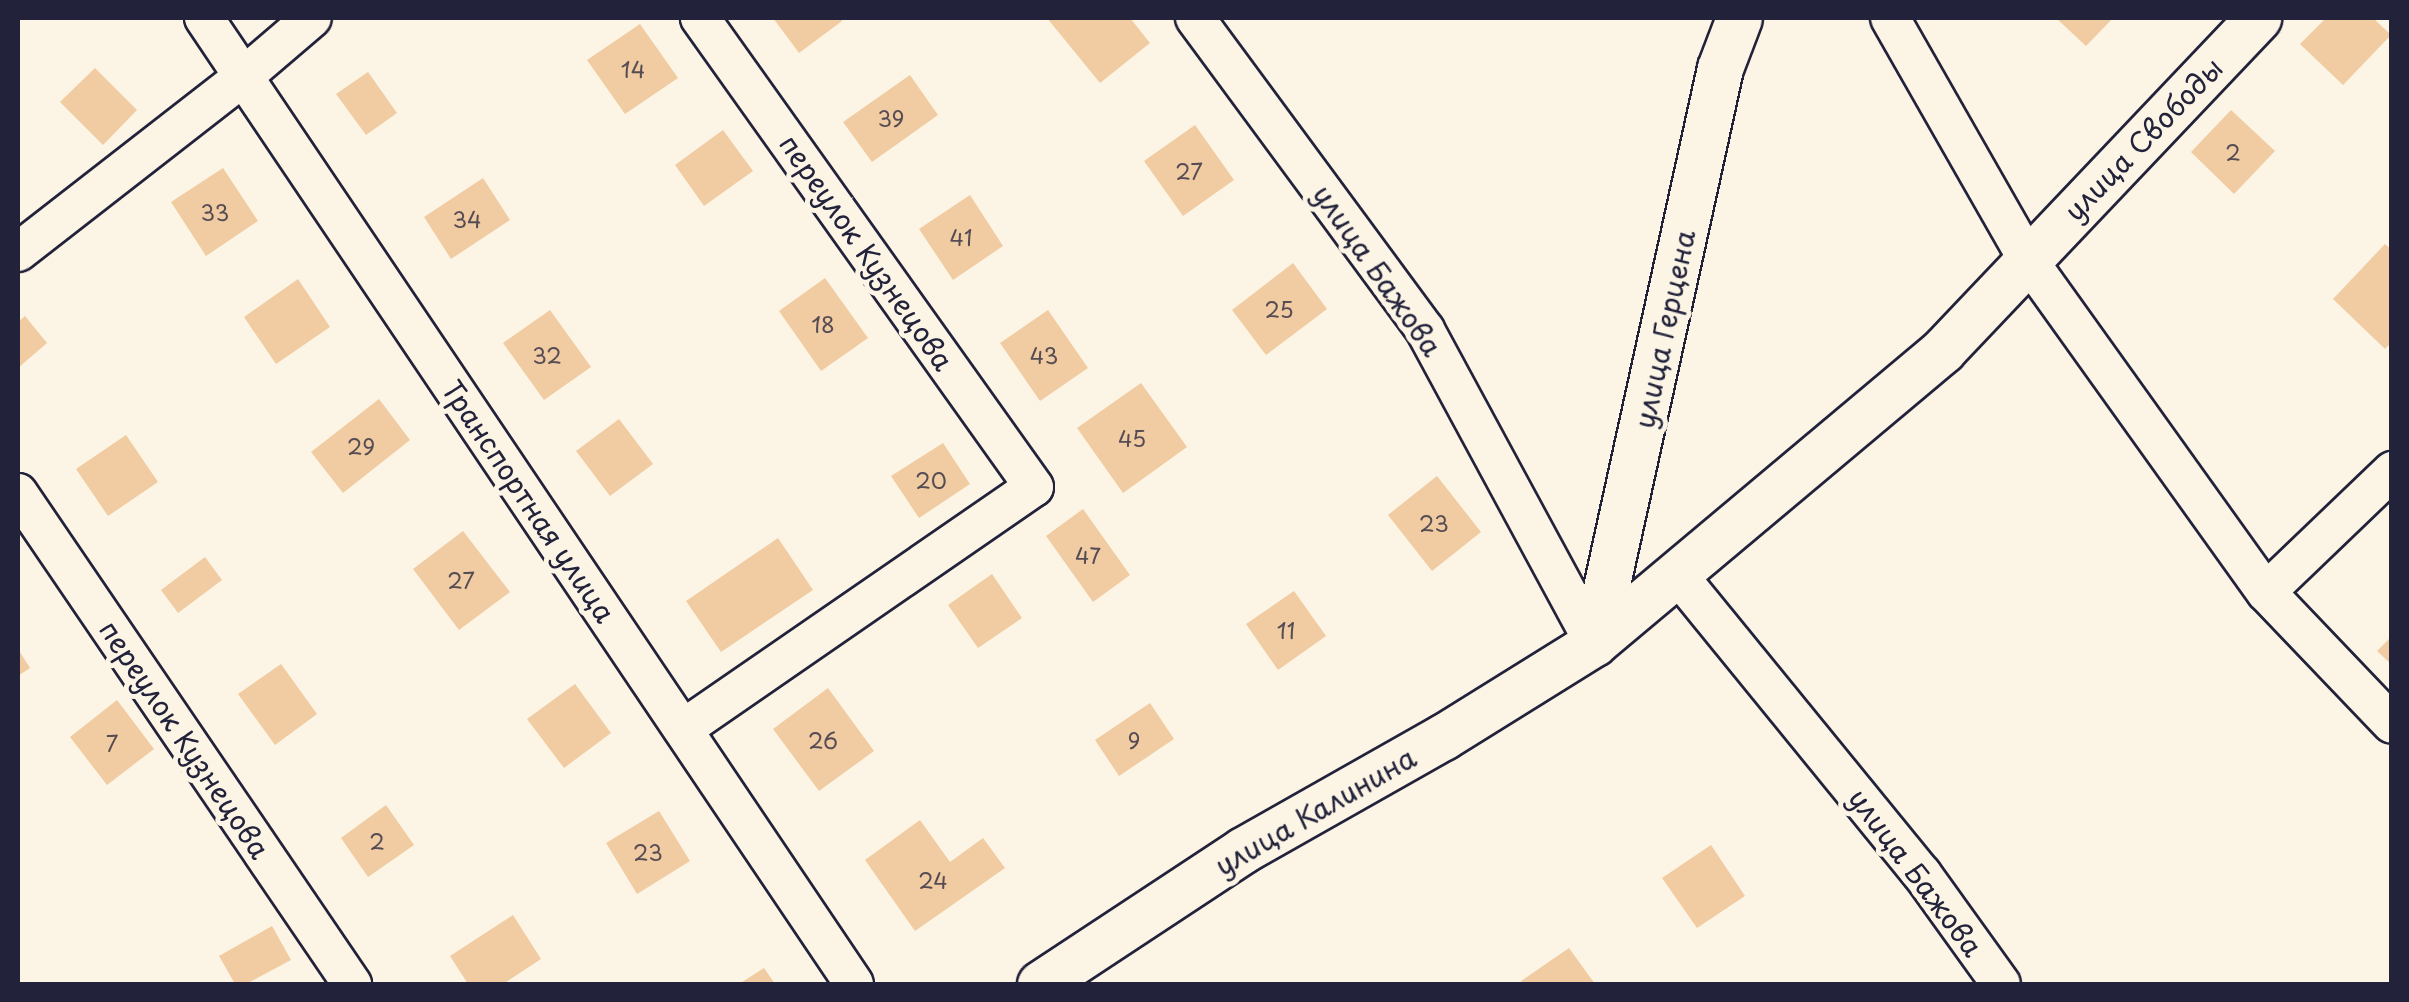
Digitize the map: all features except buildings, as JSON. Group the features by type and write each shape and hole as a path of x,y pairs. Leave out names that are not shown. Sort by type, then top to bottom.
{"street":[{"name":"Транспортная улица","path":"204,18 854,984"},
{"path":"18,252 244,76 312,18"},
{"name":"переулок Кузнецова","path":"682,729 1034,487 700,18"},
{"name":"улица Бажова","path":"1195,18 1426,330 1594,643"},
{"name":"улица Герцена","path":"1594,643 1720,68 1740,18"},
{"path":"1890,18 2028,260 2266,592 2392,724"},
{"name":"улица Свободы","path":"1677,574 1943,350 2258,18"},
{"path":"2266,592 2392,472"},
{"name":"переулок Кузнецова","path":"18,493 352,984"},
{"name":"улица Бажова","path":"1677,574 1922,874 2001,984"},
{"name":"улица Калинина","path":"1040,984 1242,850 1443,737 1594,643 1677,574"}]}
